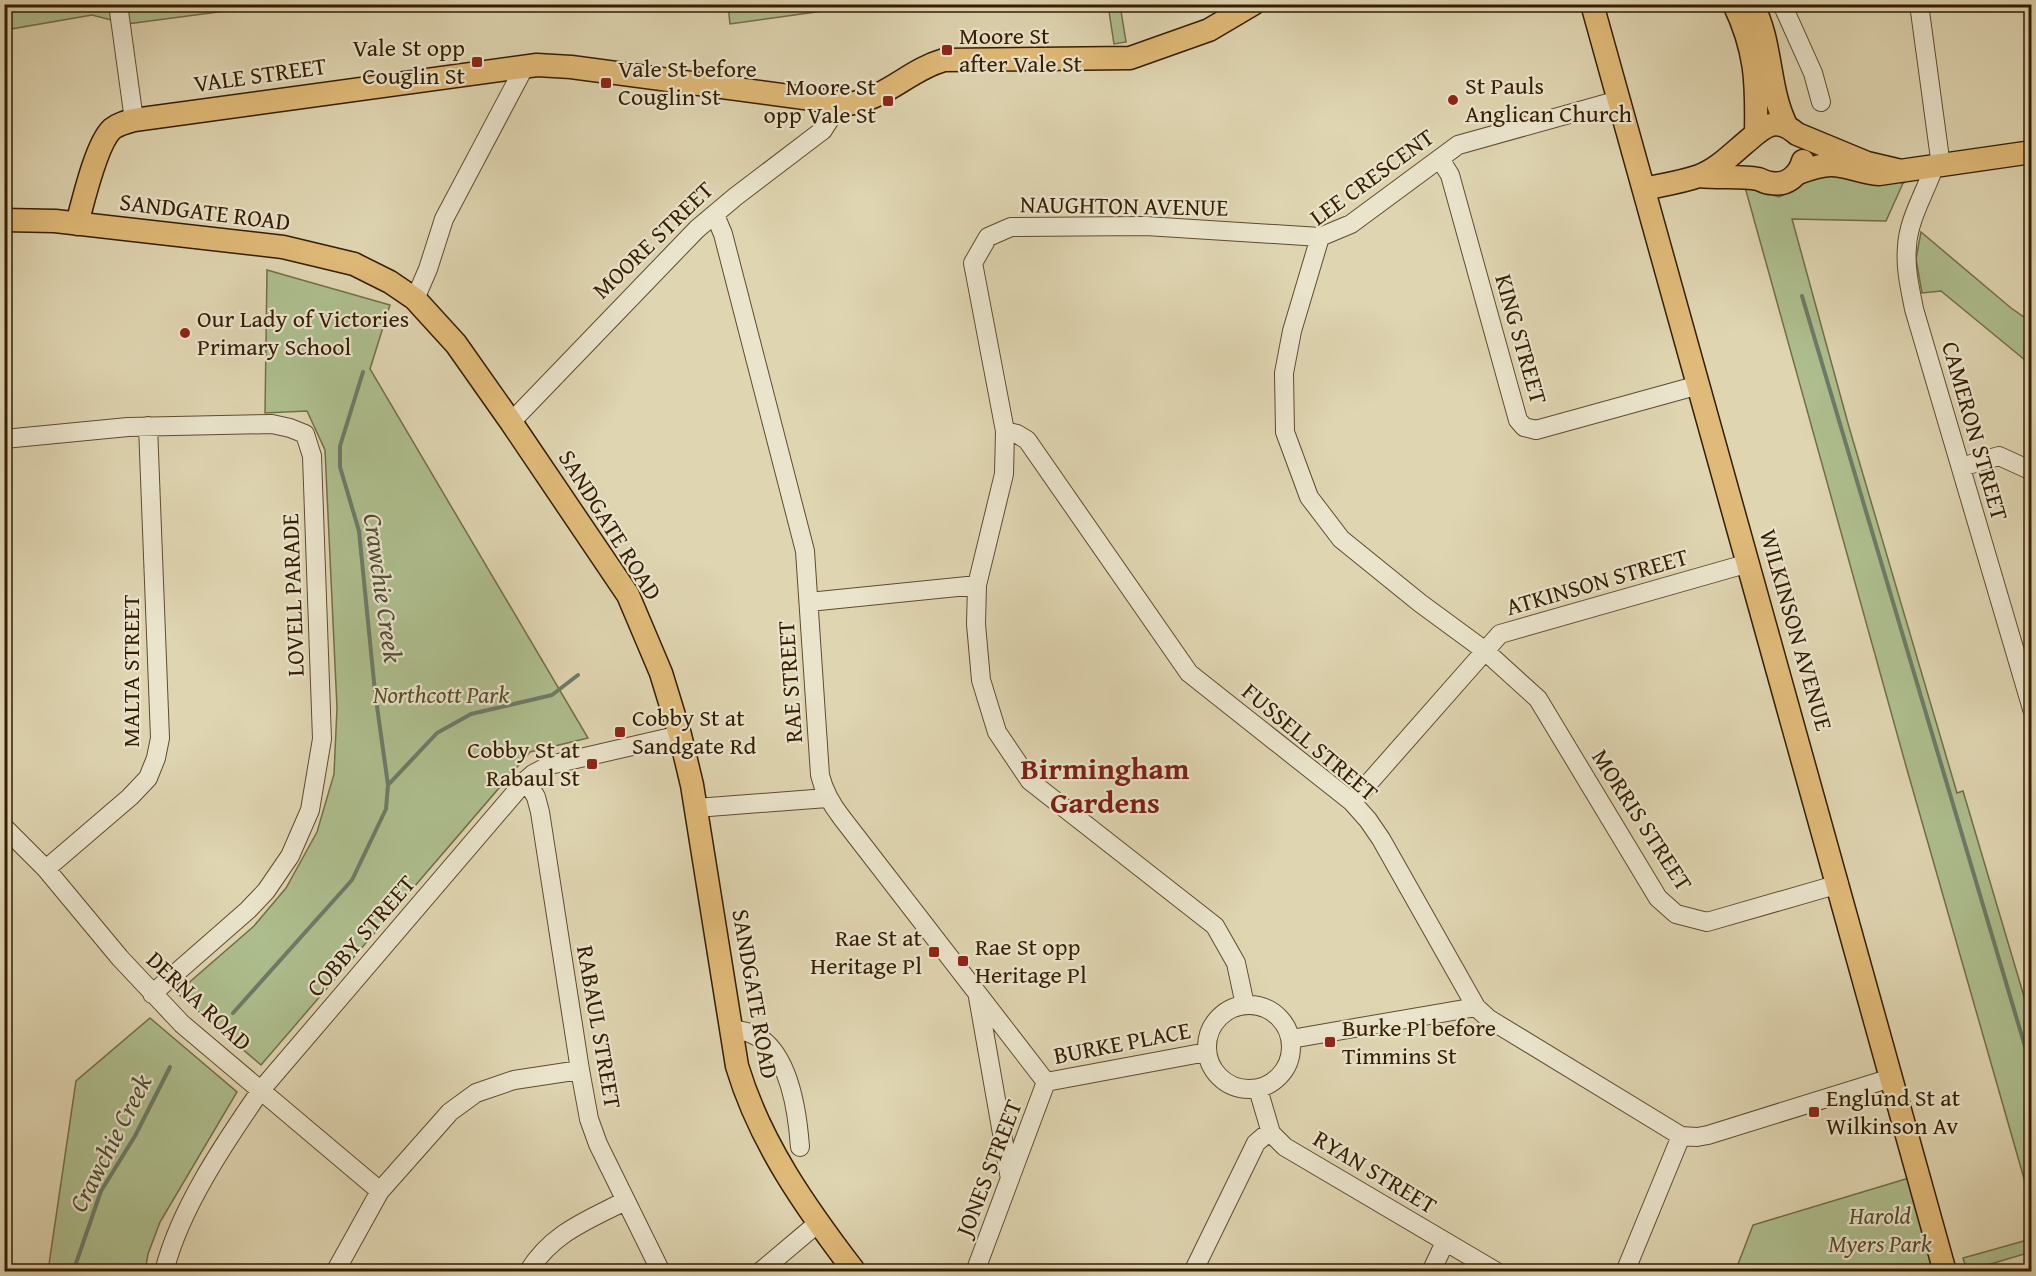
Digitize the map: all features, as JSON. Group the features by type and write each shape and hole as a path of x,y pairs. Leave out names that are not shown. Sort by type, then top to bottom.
{"main road":[{"name":"VALE STREET","path":"77,224 102,144 111,130 134,120 525,66 571,67 835,104 849,104 874,98 926,66 944,60 1130,58 1209,30 1253,4"},
{"name":"WILKINSON AVENUE","path":"1592,4 1839,884 1945,1272"},
{"path":"1734,4 1746,33 1756,74 1753,135 1746,149 1746,160 1750,170 1758,179"},
{"path":"1754,8 1766,42 1775,99 1792,131 1802,143 1803,164 1798,173"},
{"path":"1700,176 1721,163 1753,135 1768,126 1792,131 1867,163 1901,171"},
{"path":"1644,189 1700,176 1758,179 1767,183 1779,183 1789,180 1798,173 1832,165 1863,173 1879,174 2031,152"},
{"name":"SANDGATE ROAD","path":"4,220 55,221 283,248 354,264 390,282 415,299 456,344 628,595 661,673 680,735 696,808 737,1066 744,1090 785,1174 855,1272"}],"street":[{"path":"1919,4 1937,166"},
{"path":"1754,8 1784,5 1814,73 1821,102"},
{"path":"118,6 134,120"},
{"path":"415,299 428,269 444,219 525,66"},
{"name":"LEE CRESCENT","path":"1484,650 1420,603 1341,539 1309,497 1285,432 1284,373 1292,332 1320,237 1351,224 1458,145 1619,100"},
{"name":"MOORE STREET","path":"511,422 697,229 823,130 832,116 835,104"},
{"name":"KING STREET","path":"1440,159 1450,175 1518,420 1524,428 1536,430 1699,385"},
{"name":"CAMERON STREET","path":"1937,166 1911,228 1906,246 1907,276 1914,309 2031,709"},
{"name":"RAE STREET","path":"715,215 723,234 805,551 820,775 827,798 1046,1082"},
{"name":"NAUGHTON AVENUE","path":"1245,1005 1236,963 1215,926 1030,781 997,732 981,680 976,624 976,585 1004,474 1005,431 973,262 988,237 1011,227 1146,226 1320,237"},
{"name":"LOVELL PARADE","path":"4,439 148,426 272,424 290,428 305,435 312,456 322,740 310,810 290,856 266,891 248,910 152,994"},
{"name":"MALTA STREET","path":"46,869 130,797 148,778 156,758 160,738 148,426"},
{"name":"FUSSELL STREET","path":"1005,431 1027,440 1189,673 1352,802 1368,820 1476,1007 1504,1030 1681,1136"},
{"path":"1961,467 1999,456 2031,471"},
{"name":"ATKINSON STREET","path":"1352,802 1500,634 1749,564"},
{"path":"809,602 976,585"},
{"name":"MORRIS STREET","path":"1484,650 1538,699 1658,898 1676,914 1707,922 1839,884"},
{"name":"COBBY STREET","path":"164,1272 169,1250 195,1198 228,1139 261,1090 526,780 549,765 680,735"},
{"name":"RABAUL STREET","path":"526,780 536,797 540,812 589,1119 598,1144 661,1272"},
{"path":"696,808 827,798"},
{"name":"DERNA ROAD","path":"4,827 46,869 120,958 182,1024 380,1191"},
{"path":"977,994 1010,1181"},
{"path":"1245,1005 1263,1007 1280,1017 1291,1039 1292,1053 1288,1065 1280,1076 1270,1084 1258,1089 1238,1088 1221,1079 1212,1068 1208,1052 1207,1042 1211,1028 1231,1008 1245,1005"},
{"path":"1291,1039 1476,1007"},
{"path":"732,1030 742,1030 754,1035 772,1052 782,1066 789,1080 795,1103 800,1147"},
{"name":"BURKE PLACE","path":"1046,1082 1208,1052"},
{"path":"334,1272 380,1191 450,1112 477,1093 514,1080 580,1070"},
{"path":"1625,1272 1681,1136 1708,1135 1891,1078"},
{"name":"JONES STREET","path":"975,1272 1046,1082"},
{"path":"1193,1272 1256,1143 1271,1133 1258,1089"},
{"name":"RYAN STREET","path":"1271,1133 1285,1147 1497,1272"},
{"path":"528,1272 540,1252 562,1234 625,1201"},
{"path":"760,1272 818,1223"},
{"path":"1431,1272 1445,1242"}],"green space":[{"path":"836,4 837,9 730,24 728,5"},
{"path":"32,5 271,5 127,24 92,15 5,30 5,9"},
{"path":"1108,5 1120,5 1126,42 1114,44"},
{"path":"1813,174 1904,181 1886,221 1792,219 1849,427 1957,793 1963,791 2031,1020 2031,1203 1906,766 1745,187 1779,197 1798,188"},
{"path":"1921,232 2011,308 2031,322 2031,365 1941,291 1922,293 1916,259"},
{"name":"Northcott Park","path":"267,270 390,305 370,369 588,738 530,752 261,1065 177,993 254,926 286,888 317,832 334,774 337,708 325,450 307,411 265,413"},
{"path":"150,1018 237,1092 160,1222 148,1254 145,1271 48,1271 76,1081"},
{"name":"Harold Myers Park","path":"1909,1178 1933,1272 1735,1272 1753,1225"},
{"path":"2031,1239 2031,1252 1967,1271 1963,1258"}],"waterway":[{"path":"1802,296 2032,1070"},
{"name":"Crawchie Creek","path":"233,1013 352,880 386,809 388,785 375,692 359,531 340,467 340,446 363,372"},
{"path":"388,785 437,733 471,714 552,695 578,675"},
{"name":"Crawchie Creek","path":"73,1272 101,1191 135,1136 170,1067"}],"place":[{"name":"Moore St after Vale St","path":"947,50"},
{"name":"Vale St opp Couglin St","path":"477,62"},
{"name":"Vale St before Couglin St","path":"606,83"},
{"name":"St Pauls Anglican Church","path":"1453,100"},
{"name":"Moore St opp Vale St","path":"888,101"},
{"name":"Our Lady of Victories Primary School","path":"185,333"},
{"name":"Cobby St at Sandgate Rd","path":"620,732"},
{"name":"Cobby St at Rabaul St","path":"592,764"},
{"name":"Rae St at Heritage Pl","path":"934,952"},
{"name":"Rae St opp Heritage Pl","path":"963,961"},
{"name":"Burke Pl before Timmins St","path":"1330,1042"},
{"name":"Englund St at Wilkinson Av","path":"1814,1112"}],"district":[{"name":"Birmingham Gardens","path":"1105,786"}]}
